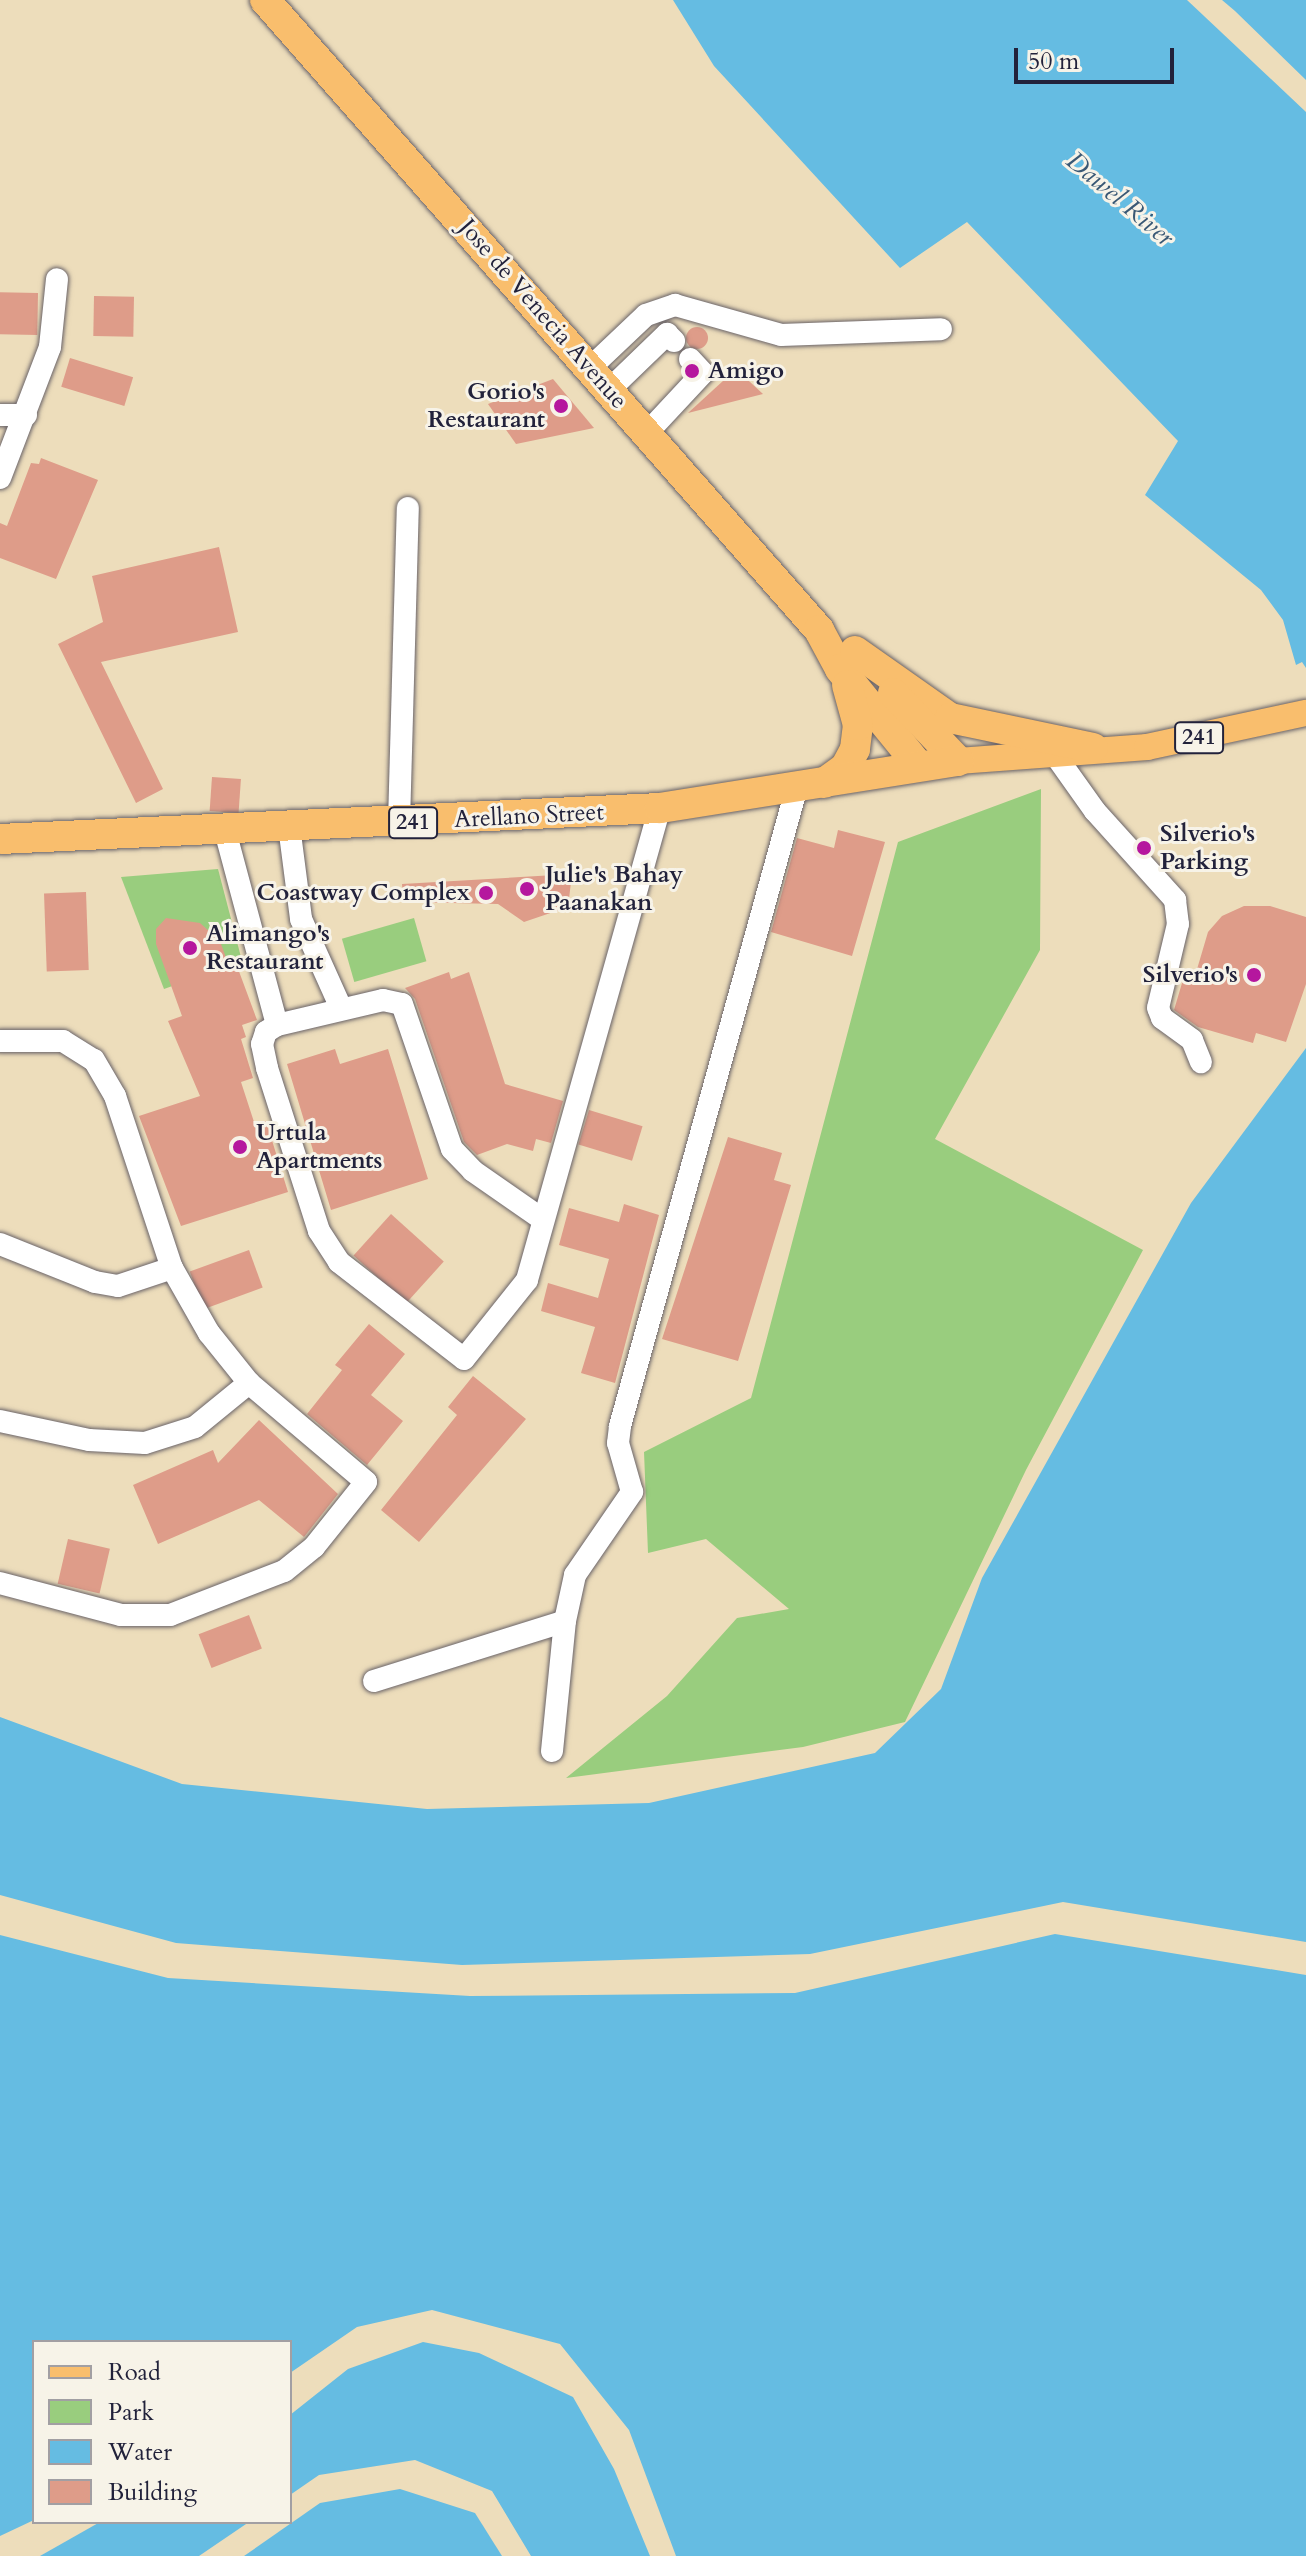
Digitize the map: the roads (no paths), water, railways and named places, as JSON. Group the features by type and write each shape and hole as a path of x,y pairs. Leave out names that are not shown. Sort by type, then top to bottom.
{"highway":[{"name":"Jose de Venecia Avenue","path":"278,4 819,630 958,761"},
{"name":"Jose de Venecia Avenue","path":"848,660 919,766"},
{"path":"848,660 950,718 1093,748"},
{"path":"810,787 845,768 855,749 858,725 848,660"},
{"name":"Arellano Street","path":"0,839 224,827 399,823 660,808 810,787 958,761"}],"main road":[{"name":"241","path":"958,761 1093,748 1147,747 1305,714"}],"street":[{"path":"0,478 50,347 57,279"},
{"path":"599,379 646,315 675,305 781,335 941,329"},
{"path":"599,379 667,334 674,341"},
{"path":"647,433 703,373 690,359"},
{"path":"0,415 26,415"},
{"path":"399,823 408,508"},
{"path":"1053,752 1095,811 1175,900 1178,924 1158,1008 1162,1018 1192,1040 1201,1062"},
{"path":"552,1751 565,1621 583,1559 632,1492 618,1443 620,1426 810,787"},
{"path":"542,1219 473,1171 452,1149 402,1004 383,1000 277,1025 266,1032 262,1044 267,1068 328,1249 464,1359 527,1280 660,808"},
{"path":"289,826 301,919 341,1008"},
{"path":"224,827 277,1025"},
{"path":"0,1041 63,1041 94,1060 115,1096 172,1268 209,1333 249,1383 366,1482 314,1547 261,1581 170,1615 121,1615 0,1583"},
{"path":"0,1244 84,1279 118,1286 172,1268"},
{"path":"0,1421 89,1440 145,1443 195,1427 249,1383"},
{"path":"374,1681 565,1621"}],"water":[{"name":"Dawel River","path":"673,0 1187,0 1306,112 1306,668 1302,662 1296,665 1283,620 1261,590 1145,495 1178,441 967,222 900,268 714,66"},
{"path":"1222,0 1306,0 1306,80 1235,11"},
{"path":"1306,1048 1306,1942 1063,1902 810,1954 462,1965 176,1943 0,1895 0,1717 182,1784 427,1809 649,1803 875,1753 941,1689 982,1578 1191,1203"},
{"path":"1055,1934 1306,1975 1306,2556 676,2556 629,2430 560,2344 432,2310 357,2327 292,2372 292,2340 32,2340 32,2521 0,2536 0,1935 168,1978 470,1996 795,1993"},
{"path":"423,2342 479,2353 573,2397 614,2469 650,2556 531,2556 492,2491 415,2460 319,2475 292,2494 292,2413 348,2369"},
{"path":"400,2489 475,2513 502,2556 244,2556 320,2503"},
{"path":"96,2524 246,2524 199,2556 40,2556"}],"place":[{"name":"Amigo","path":"692,371"},
{"name":"Gorio's Restaurant","path":"561,406"},
{"name":"Silverio's Parking","path":"1144,848"},
{"name":"Julie's Bahay Paanakan","path":"527,889"},
{"name":"Coastway Complex","path":"486,893"},
{"name":"Alimango's Restaurant","path":"190,948"},
{"name":"Silverio's","path":"1254,975"},
{"name":"Urtula Apartments","path":"240,1147"}]}
